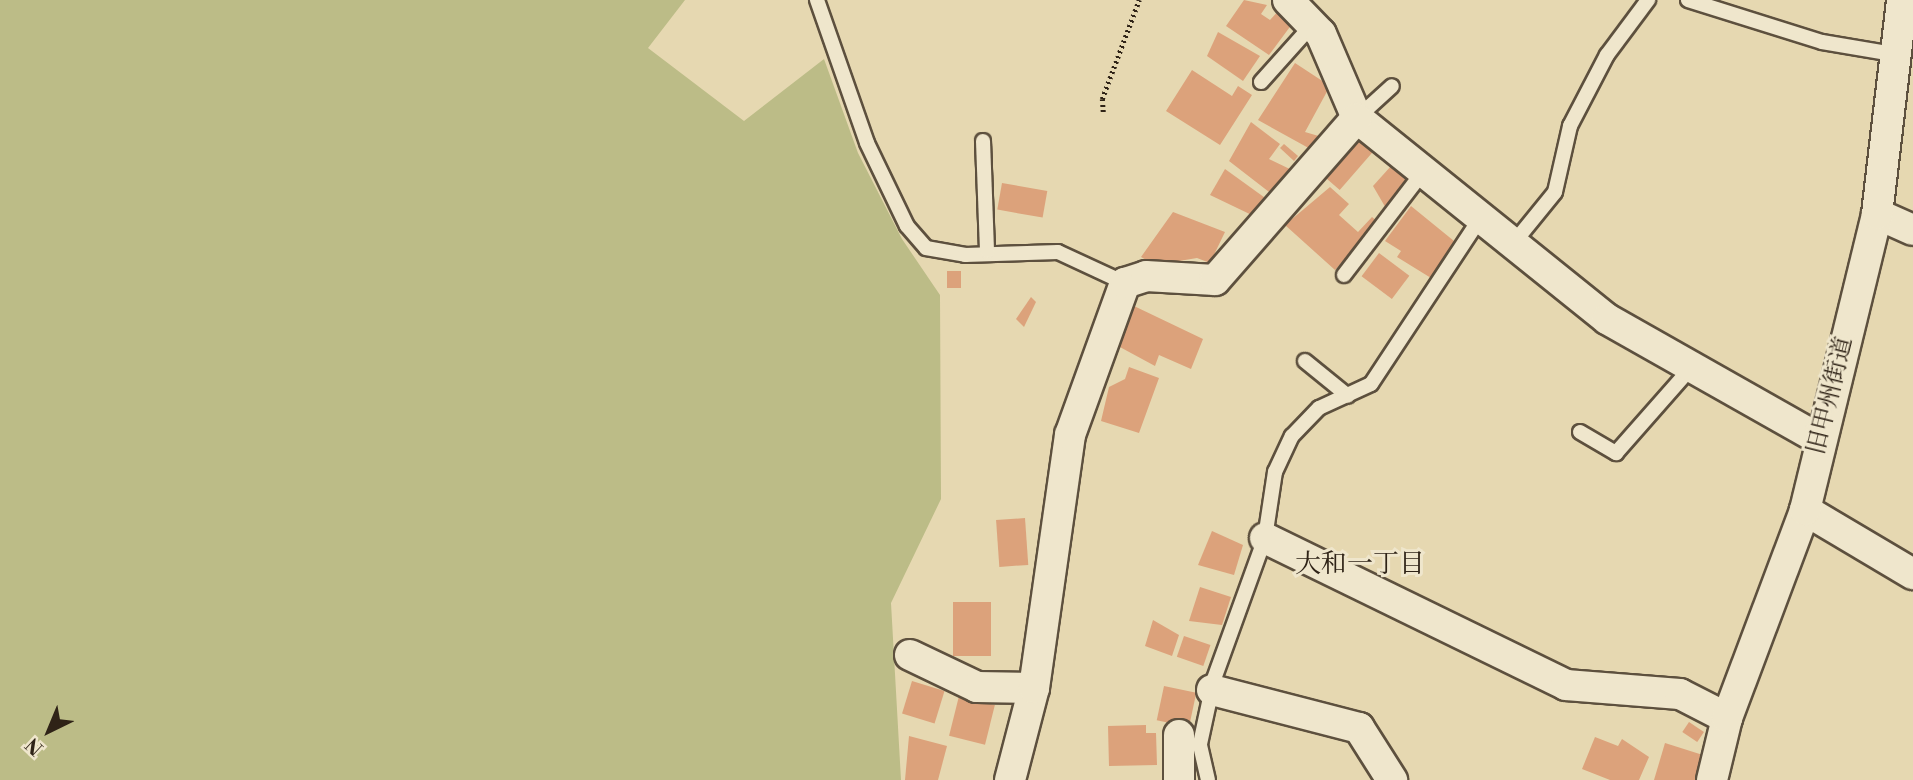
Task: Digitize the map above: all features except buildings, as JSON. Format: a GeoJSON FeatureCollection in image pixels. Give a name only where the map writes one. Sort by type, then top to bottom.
{"type":"FeatureCollection","features":[{"type":"Feature","properties":{"kind":"street"},"geometry":{"type":"LineString","coordinates":[[1288,0],[1314,23],[1357,118],[1511,245],[1607,319],[1690,369],[1819,439]]}},
{"type":"Feature","properties":{"kind":"street","name":"旧甲州街道"},"geometry":{"type":"LineString","coordinates":[[1712,780],[1727,718],[1805,510],[1819,439],[1877,214],[1900,55],[1902,0]]}},
{"type":"Feature","properties":{"kind":"street"},"geometry":{"type":"LineString","coordinates":[[1010,780],[1034,688],[1070,435],[1125,283],[1146,276],[1215,280],[1258,238],[1357,118]]}},
{"type":"Feature","properties":{"kind":"street"},"geometry":{"type":"LineString","coordinates":[[1877,214],[1913,230]]}},
{"type":"Feature","properties":{"kind":"street"},"geometry":{"type":"LineString","coordinates":[[1805,510],[1913,575]]}},
{"type":"Feature","properties":{"kind":"street"},"geometry":{"type":"LineString","coordinates":[[1265,538],[1518,666],[1566,685],[1680,694],[1727,718]]}},
{"type":"Feature","properties":{"kind":"street"},"geometry":{"type":"LineString","coordinates":[[910,655],[977,687],[1034,688]]}},
{"type":"Feature","properties":{"kind":"street"},"geometry":{"type":"LineString","coordinates":[[1212,690],[1359,728],[1392,780]]}},
{"type":"Feature","properties":{"kind":"street"},"geometry":{"type":"LineString","coordinates":[[1179,735],[1179,780]]}},
{"type":"Feature","properties":{"kind":"lane"},"geometry":{"type":"LineString","coordinates":[[817,0],[867,143],[907,226],[926,248],[1058,252],[1125,283]]}},
{"type":"Feature","properties":{"kind":"lane"},"geometry":{"type":"LineString","coordinates":[[1511,245],[1555,192],[1570,126],[1607,55],[1648,0]]}},
{"type":"Feature","properties":{"kind":"lane"},"geometry":{"type":"LineString","coordinates":[[1688,0],[1822,42],[1900,55]]}},
{"type":"Feature","properties":{"kind":"lane"},"geometry":{"type":"LineString","coordinates":[[1261,82],[1314,23]]}},
{"type":"Feature","properties":{"kind":"lane"},"geometry":{"type":"LineString","coordinates":[[1357,118],[1392,86]]}},
{"type":"Feature","properties":{"kind":"lane"},"geometry":{"type":"LineString","coordinates":[[983,141],[987,251]]}},
{"type":"Feature","properties":{"kind":"lane"},"geometry":{"type":"LineString","coordinates":[[1345,275],[1423,172]]}},
{"type":"Feature","properties":{"kind":"lane"},"geometry":{"type":"LineString","coordinates":[[1208,780],[1200,744],[1212,690],[1265,538],[1275,472],[1292,436],[1319,408],[1371,384],[1480,219]]}},
{"type":"Feature","properties":{"kind":"lane"},"geometry":{"type":"LineString","coordinates":[[1305,362],[1348,396]]}},
{"type":"Feature","properties":{"kind":"lane"},"geometry":{"type":"LineString","coordinates":[[1580,432],[1616,453],[1690,369]]}},
{"type":"Feature","properties":{"kind":"path"},"geometry":{"type":"LineString","coordinates":[[1103,112],[1102,99],[1139,0]]}},
{"type":"Feature","properties":{"kind":"green space"},"geometry":{"type":"Polygon","coordinates":[[[0,0],[685,0],[648,48],[744,121],[824,59],[858,153],[902,239],[940,295],[941,499],[891,603],[901,780],[0,780],[0,0]]]}},
{"type":"Feature","properties":{"kind":"district","name":"大和一丁目"},"geometry":{"type":"Point","coordinates":[1360,565]}}]}
